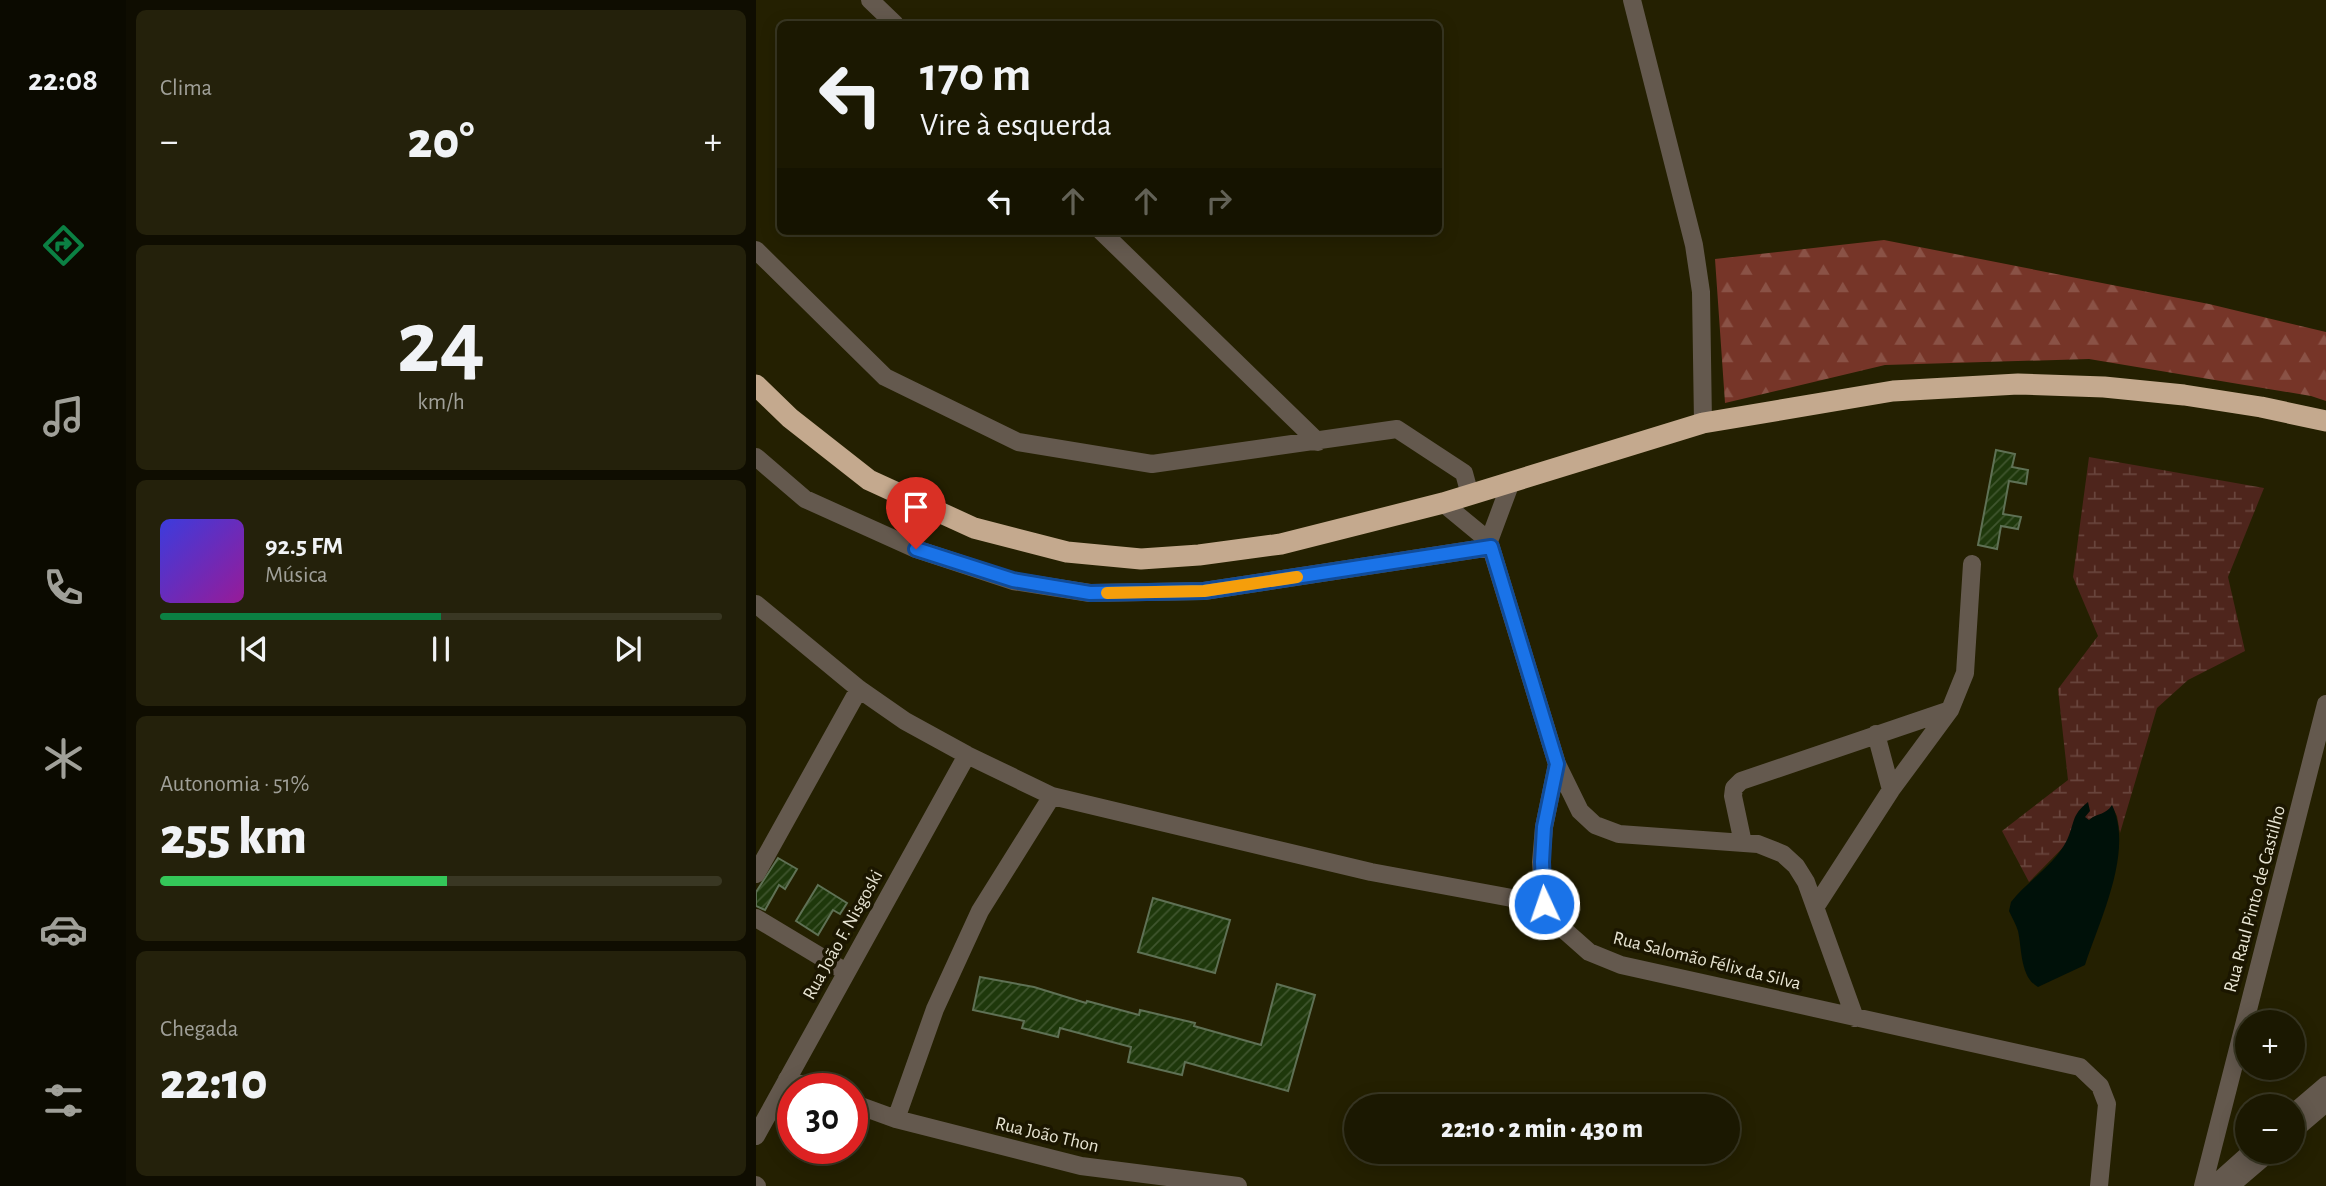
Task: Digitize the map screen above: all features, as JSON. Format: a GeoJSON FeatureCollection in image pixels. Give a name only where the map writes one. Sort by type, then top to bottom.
{"type":"FeatureCollection","features":[{"type":"Feature","properties":{"kind":"highway"},"geometry":{"type":"LineString","coordinates":[[756,385],[790,418],[869,480],[974,527],[1067,552],[1142,559],[1199,555],[1281,544],[1443,503],[1703,422],[1893,391],[2018,384],[2104,387],[2184,395],[2326,421]]}},
{"type":"Feature","properties":{"kind":"street"},"geometry":{"type":"LineString","coordinates":[[870,0],[892,21]]}},
{"type":"Feature","properties":{"kind":"street"},"geometry":{"type":"LineString","coordinates":[[1632,0],[1693,245],[1701,292],[1703,422]]}},
{"type":"Feature","properties":{"kind":"street"},"geometry":{"type":"LineString","coordinates":[[1105,235],[1318,442]]}},
{"type":"Feature","properties":{"kind":"street"},"geometry":{"type":"LineString","coordinates":[[756,250],[885,376],[1018,442],[1152,464],[1397,429],[1464,473],[1470,495]]}},
{"type":"Feature","properties":{"kind":"street"},"geometry":{"type":"LineString","coordinates":[[756,457],[805,499],[916,549],[1013,580],[1090,593],[1204,591],[1490,544]]}},
{"type":"Feature","properties":{"kind":"street"},"geometry":{"type":"LineString","coordinates":[[1490,544],[1511,482]]}},
{"type":"Feature","properties":{"kind":"street"},"geometry":{"type":"LineString","coordinates":[[1443,503],[1490,544],[1557,764],[1580,811],[1595,825],[1619,834],[1758,844],[1783,854],[1796,866],[1806,882],[1855,1018]]}},
{"type":"Feature","properties":{"kind":"street"},"geometry":{"type":"LineString","coordinates":[[1816,906],[1891,790],[1950,710],[1965,673],[1972,565]]}},
{"type":"Feature","properties":{"kind":"street"},"geometry":{"type":"LineString","coordinates":[[756,604],[859,689],[905,721],[967,755],[1052,796],[1371,872],[1544,904],[1544,827],[1557,764]]}},
{"type":"Feature","properties":{"kind":"street"},"geometry":{"type":"LineString","coordinates":[[756,874],[859,689]]}},
{"type":"Feature","properties":{"kind":"street","name":"Rua Raul Pinto de Castilho"},"geometry":{"type":"LineString","coordinates":[[2203,1186],[2319,765],[2326,704]]}},
{"type":"Feature","properties":{"kind":"street"},"geometry":{"type":"LineString","coordinates":[[1743,843],[1733,796],[1734,788],[1741,782],[1950,710]]}},
{"type":"Feature","properties":{"kind":"street"},"geometry":{"type":"LineString","coordinates":[[1876,734],[1891,790]]}},
{"type":"Feature","properties":{"kind":"street","name":"Rua João F. Nisgoski"},"geometry":{"type":"LineString","coordinates":[[790,1073],[967,755]]}},
{"type":"Feature","properties":{"kind":"street"},"geometry":{"type":"LineString","coordinates":[[896,1119],[935,1009],[980,911],[1052,796]]}},
{"type":"Feature","properties":{"kind":"street","name":"Rua Salomão Félix da Silva"},"geometry":{"type":"LineString","coordinates":[[1544,904],[1554,921],[1589,952],[1621,965],[2080,1068],[2100,1086],[2107,1104],[2099,1186]]}},
{"type":"Feature","properties":{"kind":"street"},"geometry":{"type":"LineString","coordinates":[[756,918],[846,972]]}},
{"type":"Feature","properties":{"kind":"street"},"geometry":{"type":"LineString","coordinates":[[2305,1103],[2326,1085]]}},
{"type":"Feature","properties":{"kind":"street","name":"Rua João F. Nisgoski"},"geometry":{"type":"LineString","coordinates":[[756,1136],[777,1097]]}},
{"type":"Feature","properties":{"kind":"street"},"geometry":{"type":"LineString","coordinates":[[2305,1121],[2326,1103]]}},
{"type":"Feature","properties":{"kind":"street","name":"Rua João Thon"},"geometry":{"type":"LineString","coordinates":[[868,1109],[896,1119],[1081,1166],[1238,1186]]}},
{"type":"Feature","properties":{"kind":"street"},"geometry":{"type":"LineString","coordinates":[[2213,1186],[2238,1164]]}},
{"type":"Feature","properties":{"kind":"street"},"geometry":{"type":"LineString","coordinates":[[2230,1186],[2256,1164]]}},
{"type":"Feature","properties":{"kind":"green space"},"geometry":{"type":"Polygon","coordinates":[[[1884,240],[2209,304],[2326,332],[2326,401],[2311,396],[2089,359],[1885,365],[1725,403],[1715,259],[1884,240]]]}},
{"type":"Feature","properties":{"kind":"green space"},"geometry":{"type":"Polygon","coordinates":[[[2089,457],[2264,488],[2228,577],[2245,651],[2188,680],[2157,708],[2120,833],[2112,806],[2107,813],[2093,817],[2029,882],[2002,831],[2068,780],[2058,689],[2098,636],[2073,577],[2089,457]]]}},
{"type":"Feature","properties":{"kind":"shaded area"},"geometry":{"type":"Polygon","coordinates":[[[2088,802],[2090,811],[2085,817],[2089,820],[2107,811],[2112,805],[2118,823],[2117,864],[2112,885],[2085,965],[2038,987],[2025,970],[2018,931],[2009,911],[2011,902],[2056,857],[2067,840],[2076,815],[2088,802]]]}},
{"type":"Feature","properties":{"kind":"building"},"geometry":{"type":"Polygon","coordinates":[[[1996,450],[2015,454],[2012,467],[2028,470],[2026,484],[2009,481],[2003,514],[2021,517],[2018,529],[2001,526],[1997,549],[1978,545],[1996,450]]]}},
{"type":"Feature","properties":{"kind":"building"},"geometry":{"type":"Polygon","coordinates":[[[778,858],[797,869],[785,889],[779,885],[765,910],[756,906],[756,892],[778,858]]]}},
{"type":"Feature","properties":{"kind":"building"},"geometry":{"type":"Polygon","coordinates":[[[818,885],[847,903],[840,914],[833,910],[818,935],[796,921],[818,885]]]}},
{"type":"Feature","properties":{"kind":"building"},"geometry":{"type":"Polygon","coordinates":[[[1153,898],[1230,920],[1215,973],[1138,952],[1153,898]]]}},
{"type":"Feature","properties":{"kind":"building"},"geometry":{"type":"Polygon","coordinates":[[[980,977],[1034,987],[1139,1015],[1140,1010],[1195,1023],[1194,1026],[1261,1045],[1277,984],[1315,995],[1288,1091],[1185,1062],[1182,1075],[1128,1062],[1131,1047],[1060,1028],[1058,1037],[1022,1028],[1024,1021],[973,1010],[980,977]]]}},
{"type":"Feature","properties":{"kind":"slow traffic"},"geometry":{"type":"LineString","coordinates":[[1107,593],[1204,591],[1297,577]]}},
{"type":"Feature","properties":{"kind":"route"},"geometry":{"type":"LineString","coordinates":[[916,549],[1013,580],[1090,593],[1204,591],[1491,547],[1557,764],[1544,827],[1544,904]]}}]}
